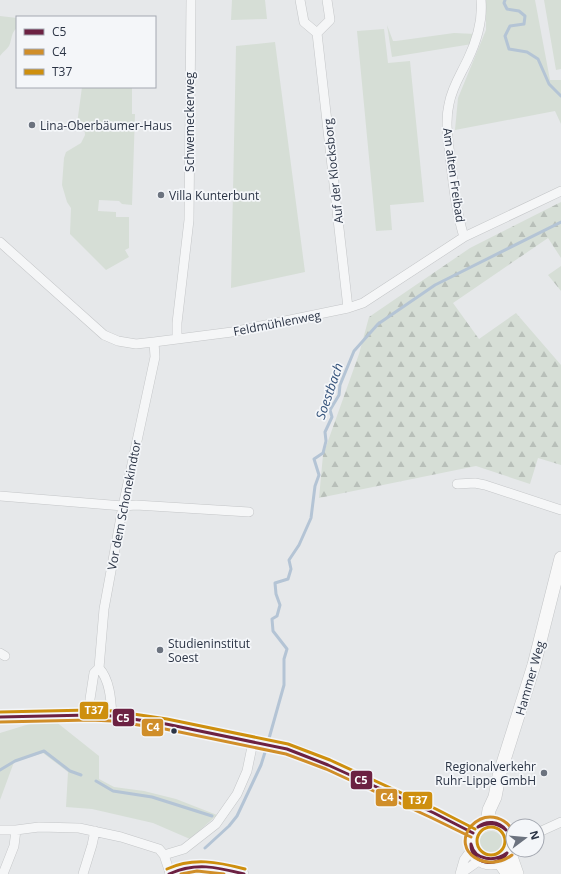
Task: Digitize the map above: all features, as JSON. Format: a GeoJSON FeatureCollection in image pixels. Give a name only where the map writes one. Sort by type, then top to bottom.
{"type":"FeatureCollection","features":[{"type":"Feature","properties":{"kind":"street","name":"Schwemeckerweg"},"geometry":{"type":"LineString","coordinates":[[177,339],[177,323],[189,220],[191,0]]}},
{"type":"Feature","properties":{"kind":"street"},"geometry":{"type":"LineString","coordinates":[[300,0],[304,22],[318,33],[330,20],[327,0]]}},
{"type":"Feature","properties":{"kind":"street","name":"Am alten Freibad"},"geometry":{"type":"LineString","coordinates":[[464,237],[460,225],[452,181],[447,127],[449,104],[456,82],[479,32],[482,16],[481,0]]}},
{"type":"Feature","properties":{"kind":"street","name":"Auf der Klocksborg"},"geometry":{"type":"LineString","coordinates":[[318,33],[348,308]]}},
{"type":"Feature","properties":{"kind":"street","name":"Feldmühlenweg"},"geometry":{"type":"LineString","coordinates":[[0,242],[104,335],[118,341],[136,344],[232,332],[348,308],[363,303],[464,237],[561,191]]}},
{"type":"Feature","properties":{"kind":"street","name":"Vor dem Schonekindtor"},"geometry":{"type":"LineString","coordinates":[[90,715],[90,699],[94,673],[99,668],[104,609],[123,506],[156,357],[154,342]]}},
{"type":"Feature","properties":{"kind":"street"},"geometry":{"type":"LineString","coordinates":[[457,484],[475,483],[485,485],[561,510]]}},
{"type":"Feature","properties":{"kind":"street"},"geometry":{"type":"LineString","coordinates":[[0,496],[123,506],[136,505],[250,512]]}},
{"type":"Feature","properties":{"kind":"street","name":"Hammer Weg"},"geometry":{"type":"LineString","coordinates":[[494,824],[499,811],[495,797],[499,776],[534,666],[561,558]]}},
{"type":"Feature","properties":{"kind":"street","name":"Vor dem Schonekindtor"},"geometry":{"type":"LineString","coordinates":[[99,668],[104,674],[111,701],[112,716]]}},
{"type":"Feature","properties":{"kind":"street"},"geometry":{"type":"LineString","coordinates":[[0,717],[112,716],[166,724],[274,746],[300,753],[429,811],[473,833]]}},
{"type":"Feature","properties":{"kind":"street"},"geometry":{"type":"LineString","coordinates":[[164,856],[184,849],[216,824],[237,794],[247,771],[256,743]]}},
{"type":"Feature","properties":{"kind":"street"},"geometry":{"type":"LineString","coordinates":[[545,829],[561,822]]}},
{"type":"Feature","properties":{"kind":"street"},"geometry":{"type":"LineString","coordinates":[[505,830],[504,828],[494,824],[476,828],[471,838],[472,850],[480,860],[488,863],[499,861],[505,857]]}},
{"type":"Feature","properties":{"kind":"street"},"geometry":{"type":"LineString","coordinates":[[0,830],[16,830],[39,827],[79,828],[145,844],[159,849],[164,856],[170,873],[185,867],[204,865],[239,873]]}},
{"type":"Feature","properties":{"kind":"street"},"geometry":{"type":"LineString","coordinates":[[3,874],[14,846],[16,830]]}},
{"type":"Feature","properties":{"kind":"street"},"geometry":{"type":"LineString","coordinates":[[83,874],[92,845],[94,831]]}},
{"type":"Feature","properties":{"kind":"street"},"geometry":{"type":"LineString","coordinates":[[460,874],[464,860],[472,850]]}},
{"type":"Feature","properties":{"kind":"street"},"geometry":{"type":"LineString","coordinates":[[514,858],[518,874]]}},
{"type":"Feature","properties":{"kind":"street"},"geometry":{"type":"LineString","coordinates":[[460,874],[480,860]]}},
{"type":"Feature","properties":{"kind":"street"},"geometry":{"type":"LineString","coordinates":[[499,861],[508,874]]}},
{"type":"Feature","properties":{"kind":"green space"},"geometry":{"type":"Polygon","coordinates":[[[232,0],[265,0],[267,19],[231,20],[232,0]]]}},
{"type":"Feature","properties":{"kind":"green space"},"geometry":{"type":"Polygon","coordinates":[[[486,0],[535,0],[550,80],[561,80],[561,124],[555,111],[455,130],[458,98],[486,30],[486,0]]]}},
{"type":"Feature","properties":{"kind":"green space"},"geometry":{"type":"Polygon","coordinates":[[[544,0],[561,0],[561,69],[556,70],[544,0]]]}},
{"type":"Feature","properties":{"kind":"green space"},"geometry":{"type":"Polygon","coordinates":[[[0,16],[16,18],[16,29],[9,46],[0,56],[0,16]]]}},
{"type":"Feature","properties":{"kind":"green space"},"geometry":{"type":"Polygon","coordinates":[[[387,25],[393,41],[454,33],[475,34],[472,44],[392,57],[387,25]]]}},
{"type":"Feature","properties":{"kind":"green space"},"geometry":{"type":"Polygon","coordinates":[[[384,29],[388,63],[410,61],[424,202],[390,205],[392,230],[376,231],[357,31],[384,29]]]}},
{"type":"Feature","properties":{"kind":"green space"},"geometry":{"type":"Polygon","coordinates":[[[275,42],[305,272],[231,288],[236,46],[275,42]]]}},
{"type":"Feature","properties":{"kind":"green space"},"geometry":{"type":"Polygon","coordinates":[[[82,88],[132,88],[132,114],[135,114],[132,205],[122,204],[119,201],[99,200],[98,211],[116,212],[116,217],[129,217],[129,248],[125,250],[129,257],[106,270],[70,234],[71,208],[67,202],[62,185],[64,158],[66,152],[81,143],[85,135],[83,128],[77,124],[82,88]]]}},
{"type":"Feature","properties":{"kind":"green space"},"geometry":{"type":"Polygon","coordinates":[[[561,202],[561,258],[548,238],[453,303],[479,339],[516,313],[561,365],[561,465],[538,458],[530,484],[476,466],[319,498],[323,455],[359,354],[369,317],[470,248],[561,202]]]}},
{"type":"Feature","properties":{"kind":"green space"},"geometry":{"type":"Polygon","coordinates":[[[561,266],[561,291],[548,275],[561,266]]]}},
{"type":"Feature","properties":{"kind":"green space"},"geometry":{"type":"Polygon","coordinates":[[[55,721],[99,756],[99,779],[114,787],[144,791],[176,799],[217,815],[190,839],[153,823],[92,809],[66,807],[68,772],[43,753],[14,762],[0,800],[0,733],[36,722],[55,721]]]}},
{"type":"Feature","properties":{"kind":"green space"},"geometry":{"type":"Polygon","coordinates":[[[491,831],[500,834],[503,843],[500,852],[491,855],[482,852],[479,843],[482,834],[491,831]]]}},
{"type":"Feature","properties":{"kind":"waterway","name":"Soestbach"},"geometry":{"type":"LineString","coordinates":[[505,0],[504,3],[507,9],[519,11],[525,16],[524,24],[510,26],[505,36],[509,49],[527,52],[538,59],[549,84],[561,96]]}},
{"type":"Feature","properties":{"kind":"waterway","name":"Soestbach"},"geometry":{"type":"LineString","coordinates":[[268,742],[284,685],[284,659],[287,649],[273,631],[272,619],[277,616],[280,605],[276,594],[275,583],[288,579],[291,569],[289,560],[299,545],[311,518],[315,486],[319,475],[314,459],[323,453],[326,441],[325,432],[332,417],[330,410],[339,395],[340,385],[354,351],[378,324],[435,285],[561,222]]}},
{"type":"Feature","properties":{"kind":"waterway","name":"Soestbach"},"geometry":{"type":"LineString","coordinates":[[205,848],[229,826],[237,816],[261,765],[266,749]]}},
{"type":"Feature","properties":{"kind":"waterway"},"geometry":{"type":"LineString","coordinates":[[0,770],[15,761],[44,751],[70,771],[81,775]]}},
{"type":"Feature","properties":{"kind":"waterway"},"geometry":{"type":"LineString","coordinates":[[96,781],[113,791],[152,797],[212,816]]}},
{"type":"Feature","properties":{"kind":"transit line","name":"T37"},"geometry":{"type":"LineString","coordinates":[[0,712],[90,710],[113,711],[167,719],[288,744],[330,760],[436,809],[475,829]]}},
{"type":"Feature","properties":{"kind":"transit line","name":"C5"},"geometry":{"type":"LineString","coordinates":[[0,717],[112,716],[166,724],[287,749],[328,765],[434,813],[473,833]]}},
{"type":"Feature","properties":{"kind":"transit line","name":"C4"},"geometry":{"type":"LineString","coordinates":[[0,722],[112,721],[165,729],[286,754],[326,769],[471,837]]}},
{"type":"Feature","properties":{"kind":"transit line","name":"C4"},"geometry":{"type":"LineString","coordinates":[[505,822],[494,817],[477,821],[471,826],[466,835],[465,844],[469,852],[483,861],[492,862],[506,858]]}},
{"type":"Feature","properties":{"kind":"transit line","name":"C5"},"geometry":{"type":"LineString","coordinates":[[478,827],[485,823],[492,822],[505,829]]}},
{"type":"Feature","properties":{"kind":"transit line","name":"C5"},"geometry":{"type":"LineString","coordinates":[[478,827],[485,824],[496,824],[505,829]]}},
{"type":"Feature","properties":{"kind":"transit line","name":"T37"},"geometry":{"type":"LineString","coordinates":[[491,827],[501,831],[505,841],[501,851],[491,855],[481,851],[477,841],[481,831],[491,827]]}},
{"type":"Feature","properties":{"kind":"transit line","name":"C5"},"geometry":{"type":"LineString","coordinates":[[471,844],[473,850],[481,857],[491,859],[505,854]]}},
{"type":"Feature","properties":{"kind":"transit line","name":"C5"},"geometry":{"type":"LineString","coordinates":[[471,844],[472,851],[475,856],[485,862],[497,861],[505,856]]}},
{"type":"Feature","properties":{"kind":"transit line","name":"T37"},"geometry":{"type":"LineString","coordinates":[[167,869],[177,865],[196,862],[225,864],[245,869]]}},
{"type":"Feature","properties":{"kind":"transit line","name":"C5"},"geometry":{"type":"LineString","coordinates":[[169,874],[179,870],[197,867],[225,869],[244,874]]}},
{"type":"Feature","properties":{"kind":"transit line","name":"C4"},"geometry":{"type":"LineString","coordinates":[[181,874],[197,871],[224,874]]}},
{"type":"Feature","properties":{"kind":"place","name":"Lina-Oberbäumer-Haus"},"geometry":{"type":"Point","coordinates":[32,125]}},
{"type":"Feature","properties":{"kind":"place","name":"Villa Kunterbunt"},"geometry":{"type":"Point","coordinates":[161,195]}},
{"type":"Feature","properties":{"kind":"place","name":"Studieninstitut Soest"},"geometry":{"type":"Point","coordinates":[160,650]}},
{"type":"Feature","properties":{"kind":"place","name":"Regionalverkehr Ruhr-Lippe GmbH"},"geometry":{"type":"Point","coordinates":[544,773]}}]}
